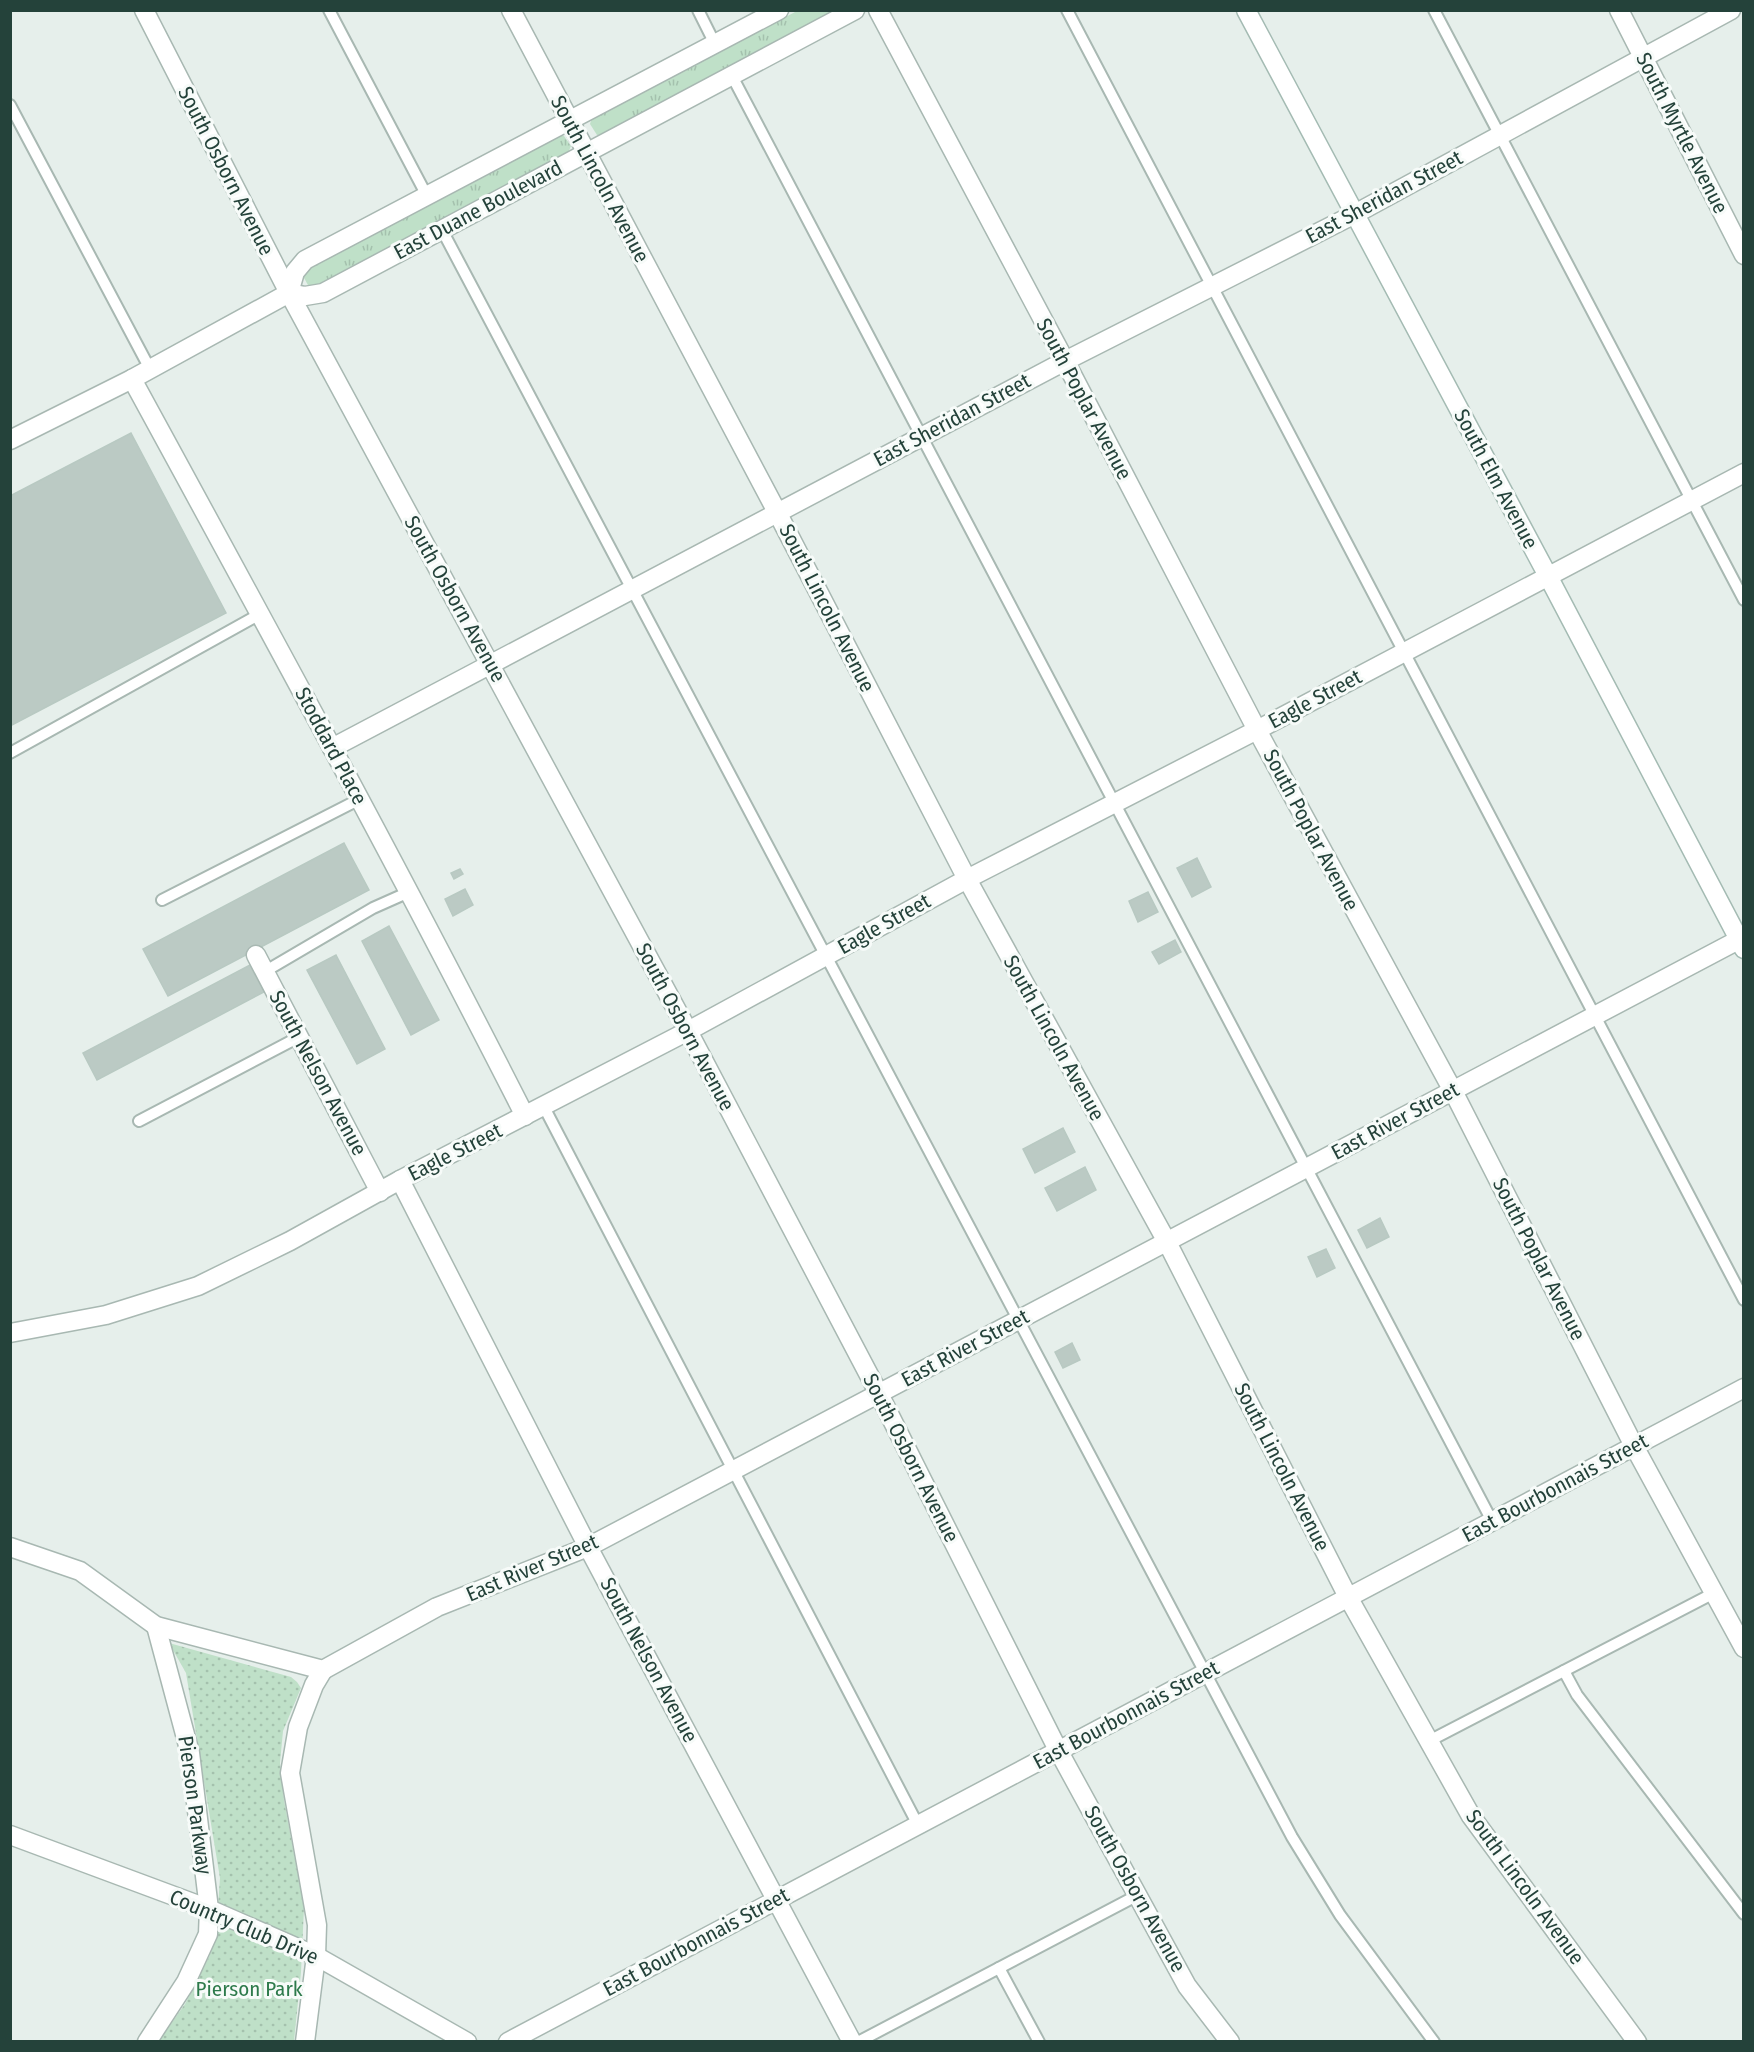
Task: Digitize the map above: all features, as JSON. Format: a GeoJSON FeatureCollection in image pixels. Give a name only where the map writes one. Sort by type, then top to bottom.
{"type":"FeatureCollection","features":[{"type":"Feature","properties":{"kind":"street","name":"South Osborn Avenue"},"geometry":{"type":"LineString","coordinates":[[144,10],[289,293],[688,1031],[879,1394],[1058,1750],[1187,1986],[1230,2042]]}},
{"type":"Feature","properties":{"kind":"street","name":"South Lincoln Avenue"},"geometry":{"type":"LineString","coordinates":[[511,10],[777,512],[967,879],[1167,1242],[1348,1597],[1471,1816],[1637,2042]]}},
{"type":"Feature","properties":{"kind":"street","name":"East Duane Boulevard"},"geometry":{"type":"LineString","coordinates":[[289,293],[295,272],[305,260],[779,10]]}},
{"type":"Feature","properties":{"kind":"street","name":"East Duane Boulevard"},"geometry":{"type":"LineString","coordinates":[[10,440],[132,379],[289,293],[305,296],[323,292],[855,10]]}},
{"type":"Feature","properties":{"kind":"street","name":"South Poplar Avenue"},"geometry":{"type":"LineString","coordinates":[[878,10],[1065,361],[1257,730],[1453,1091],[1634,1446],[1743,1648]]}},
{"type":"Feature","properties":{"kind":"street","name":"South Elm Avenue"},"geometry":{"type":"LineString","coordinates":[[1246,10],[1353,215],[1742,942]]}},
{"type":"Feature","properties":{"kind":"street","name":"South Myrtle Avenue"},"geometry":{"type":"LineString","coordinates":[[1619,10],[1743,255]]}},
{"type":"Feature","properties":{"kind":"street","name":"East Sheridan Street"},"geometry":{"type":"LineString","coordinates":[[332,748],[921,436],[1353,215],[1731,10]]}},
{"type":"Feature","properties":{"kind":"street","name":"Stoddard Place"},"geometry":{"type":"LineString","coordinates":[[132,379],[360,799],[525,1116]]}},
{"type":"Feature","properties":{"kind":"street","name":"Eagle Street"},"geometry":{"type":"LineString","coordinates":[[10,1333],[106,1315],[198,1286],[290,1241],[400,1180],[688,1031],[967,879],[1257,730],[1743,473]]}},
{"type":"Feature","properties":{"kind":"street","name":"East River Street"},"geometry":{"type":"LineString","coordinates":[[323,1670],[437,1607],[588,1547],[1594,1016],[1742,942]]}},
{"type":"Feature","properties":{"kind":"street","name":"South Nelson Avenue"},"geometry":{"type":"LineString","coordinates":[[260,963],[380,1191]]}},
{"type":"Feature","properties":{"kind":"street","name":"South Nelson Avenue"},"geometry":{"type":"LineString","coordinates":[[400,1180],[588,1547],[852,2042]]}},
{"type":"Feature","properties":{"kind":"street","name":"East Bourbonnais Street"},"geometry":{"type":"LineString","coordinates":[[508,2042],[1743,1388]]}},
{"type":"Feature","properties":{"kind":"street"},"geometry":{"type":"LineString","coordinates":[[10,1547],[80,1571],[156,1626],[323,1670],[314,1685],[298,1727],[290,1773],[317,1925],[304,2042]]}},
{"type":"Feature","properties":{"kind":"street","name":"Pierson Parkway"},"geometry":{"type":"LineString","coordinates":[[147,2042],[186,1982],[208,1934],[209,1909],[190,1753],[156,1626]]}},
{"type":"Feature","properties":{"kind":"street","name":"Country Club Drive"},"geometry":{"type":"LineString","coordinates":[[10,1835],[209,1909],[315,1956],[467,2042]]}},
{"type":"Feature","properties":{"kind":"lane"},"geometry":{"type":"LineString","coordinates":[[329,10],[427,196]]}},
{"type":"Feature","properties":{"kind":"lane"},"geometry":{"type":"LineString","coordinates":[[698,10],[715,44]]}},
{"type":"Feature","properties":{"kind":"lane"},"geometry":{"type":"LineString","coordinates":[[1067,10],[1743,1300]]}},
{"type":"Feature","properties":{"kind":"lane"},"geometry":{"type":"LineString","coordinates":[[1434,10],[1743,600]]}},
{"type":"Feature","properties":{"kind":"lane"},"geometry":{"type":"LineString","coordinates":[[732,76],[1492,1521]]}},
{"type":"Feature","properties":{"kind":"lane"},"geometry":{"type":"LineString","coordinates":[[10,105],[150,369]]}},
{"type":"Feature","properties":{"kind":"lane"},"geometry":{"type":"LineString","coordinates":[[442,230],[1292,1837],[1340,1916],[1434,2042]]}},
{"type":"Feature","properties":{"kind":"lane"},"geometry":{"type":"LineString","coordinates":[[10,753],[260,614]]}},
{"type":"Feature","properties":{"kind":"lane"},"geometry":{"type":"LineString","coordinates":[[162,900],[360,799]]}},
{"type":"Feature","properties":{"kind":"lane"},"geometry":{"type":"LineString","coordinates":[[260,963],[409,891]]}},
{"type":"Feature","properties":{"kind":"lane"},"geometry":{"type":"LineString","coordinates":[[139,1121],[299,1037]]}},
{"type":"Feature","properties":{"kind":"lane"},"geometry":{"type":"LineString","coordinates":[[544,1107],[918,1825]]}},
{"type":"Feature","properties":{"kind":"lane"},"geometry":{"type":"LineString","coordinates":[[1429,1741],[1714,1593]]}},
{"type":"Feature","properties":{"kind":"lane"},"geometry":{"type":"LineString","coordinates":[[1564,1671],[1577,1695],[1743,1914]]}},
{"type":"Feature","properties":{"kind":"lane"},"geometry":{"type":"LineString","coordinates":[[858,2042],[1138,1895]]}},
{"type":"Feature","properties":{"kind":"lane"},"geometry":{"type":"LineString","coordinates":[[999,1968],[1039,2042]]}},
{"type":"Feature","properties":{"kind":"green space"},"geometry":{"type":"Polygon","coordinates":[[[797,11],[838,11],[600,135],[597,135],[590,124],[592,118],[797,11]]]}},
{"type":"Feature","properties":{"kind":"green space"},"geometry":{"type":"Polygon","coordinates":[[[560,136],[564,136],[571,146],[568,153],[313,287],[309,287],[303,276],[305,270],[560,136]]]}},
{"type":"Feature","properties":{"kind":"green space","name":"Pierson Park"},"geometry":{"type":"Polygon","coordinates":[[[169,1643],[291,1677],[301,1688],[283,1731],[280,1763],[284,1800],[304,1908],[301,1972],[294,2041],[158,2042],[185,2004],[209,1957],[216,1936],[220,1878],[186,1673],[169,1643]]]}},
{"type":"Feature","properties":{"kind":"building"},"geometry":{"type":"Polygon","coordinates":[[[131,433],[226,613],[10,726],[10,496],[131,433]]]}},
{"type":"Feature","properties":{"kind":"building"},"geometry":{"type":"Polygon","coordinates":[[[344,843],[369,890],[168,996],[143,949],[344,843]]]}},
{"type":"Feature","properties":{"kind":"building"},"geometry":{"type":"Polygon","coordinates":[[[1197,858],[1211,887],[1192,897],[1177,868],[1197,858]]]}},
{"type":"Feature","properties":{"kind":"building"},"geometry":{"type":"Polygon","coordinates":[[[460,869],[463,874],[454,879],[451,873],[460,869]]]}},
{"type":"Feature","properties":{"kind":"building"},"geometry":{"type":"Polygon","coordinates":[[[465,889],[473,905],[453,916],[445,899],[465,889]]]}},
{"type":"Feature","properties":{"kind":"building"},"geometry":{"type":"Polygon","coordinates":[[[1148,892],[1158,912],[1138,922],[1129,901],[1148,892]]]}},
{"type":"Feature","properties":{"kind":"building"},"geometry":{"type":"Polygon","coordinates":[[[389,926],[439,1020],[411,1035],[362,941],[389,926]]]}},
{"type":"Feature","properties":{"kind":"building"},"geometry":{"type":"Polygon","coordinates":[[[1175,940],[1181,952],[1159,964],[1152,952],[1175,940]]]}},
{"type":"Feature","properties":{"kind":"building"},"geometry":{"type":"Polygon","coordinates":[[[336,955],[385,1049],[357,1064],[307,970],[336,955]]]}},
{"type":"Feature","properties":{"kind":"building"},"geometry":{"type":"Polygon","coordinates":[[[250,965],[264,992],[97,1080],[83,1053],[250,965]]]}},
{"type":"Feature","properties":{"kind":"building"},"geometry":{"type":"Polygon","coordinates":[[[1063,1128],[1075,1152],[1035,1173],[1023,1149],[1063,1128]]]}},
{"type":"Feature","properties":{"kind":"building"},"geometry":{"type":"Polygon","coordinates":[[[1085,1167],[1096,1190],[1057,1211],[1045,1188],[1085,1167]]]}},
{"type":"Feature","properties":{"kind":"building"},"geometry":{"type":"Polygon","coordinates":[[[1380,1218],[1389,1237],[1367,1248],[1358,1230],[1380,1218]]]}},
{"type":"Feature","properties":{"kind":"building"},"geometry":{"type":"Polygon","coordinates":[[[1326,1249],[1335,1268],[1317,1277],[1308,1257],[1326,1249]]]}},
{"type":"Feature","properties":{"kind":"building"},"geometry":{"type":"Polygon","coordinates":[[[1072,1343],[1080,1360],[1063,1368],[1055,1352],[1072,1343]]]}}]}
